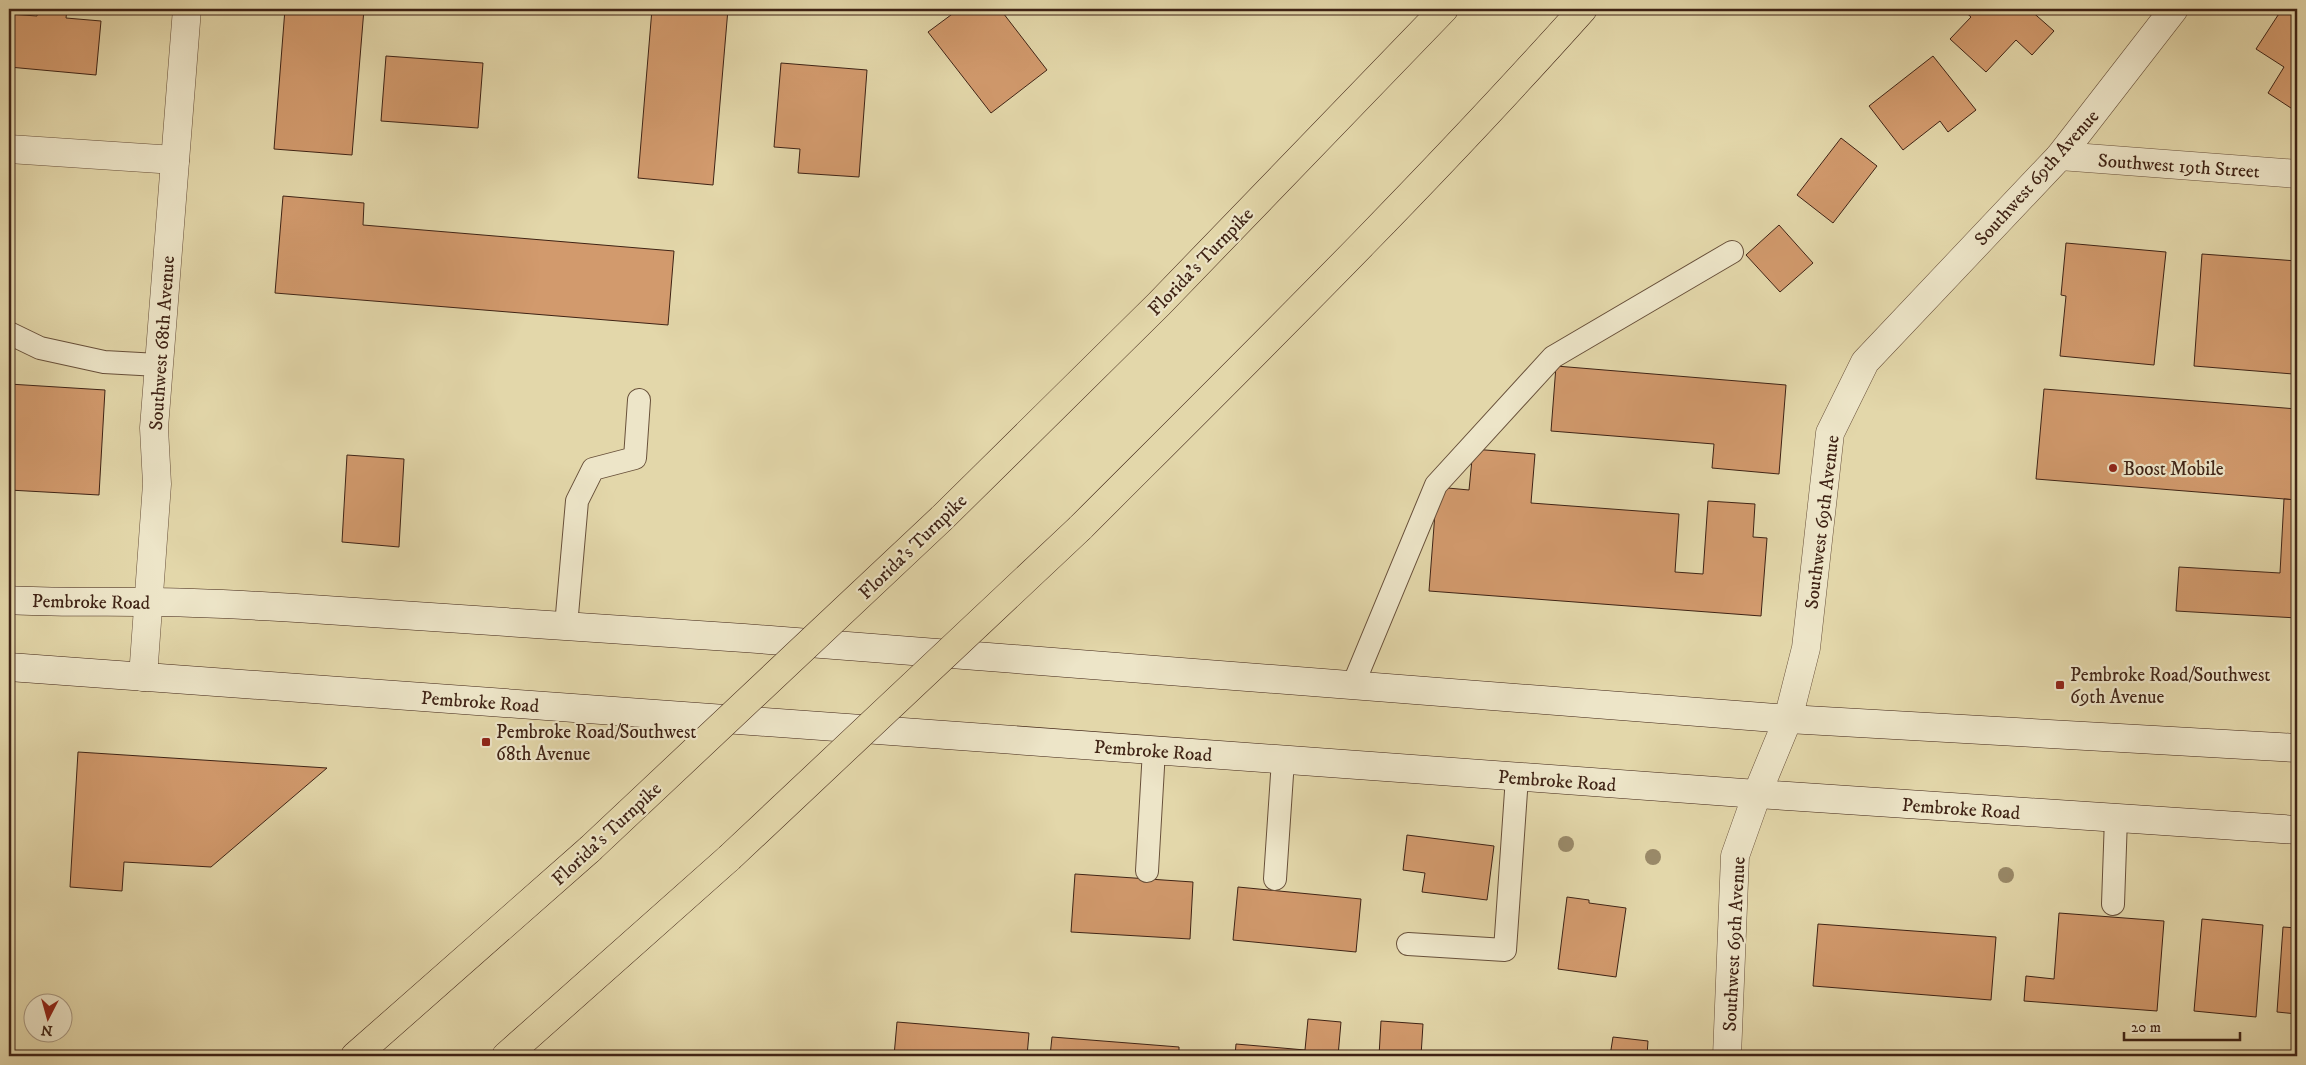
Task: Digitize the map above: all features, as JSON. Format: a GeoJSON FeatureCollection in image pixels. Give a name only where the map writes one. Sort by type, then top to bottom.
{"type":"FeatureCollection","features":[{"type":"Feature","properties":{"kind":"highway","name":"Florida's Turnpike"},"geometry":{"type":"LineString","coordinates":[[355,1056],[590,849],[942,518],[1159,304],[1444,9]]}},
{"type":"Feature","properties":{"kind":"highway"},"geometry":{"type":"LineString","coordinates":[[506,1056],[729,858],[1080,528],[1258,350],[1410,194],[1583,9]]}},
{"type":"Feature","properties":{"kind":"main road","name":"Southwest 68th Avenue"},"geometry":{"type":"LineString","coordinates":[[143,677],[157,484],[154,428],[158,365],[187,9]]}},
{"type":"Feature","properties":{"kind":"main road","name":"Southwest 69th Avenue"},"geometry":{"type":"LineString","coordinates":[[1726,1056],[1735,856],[1757,794],[1788,719],[1806,648],[1830,433],[1865,362],[2060,156],[2174,9]]}},
{"type":"Feature","properties":{"kind":"main road"},"geometry":{"type":"LineString","coordinates":[[9,149],[175,160]]}},
{"type":"Feature","properties":{"kind":"main road","name":"Southwest 19th Street"},"geometry":{"type":"LineString","coordinates":[[2060,156],[2297,174]]}},
{"type":"Feature","properties":{"kind":"main road","name":"Pembroke Road"},"geometry":{"type":"LineString","coordinates":[[9,600],[52,603],[147,602],[252,606],[566,626],[744,638],[1788,719],[2297,748]]}},
{"type":"Feature","properties":{"kind":"main road","name":"Pembroke Road"},"geometry":{"type":"LineString","coordinates":[[9,667],[1517,777],[2297,830]]}},
{"type":"Feature","properties":{"kind":"lane"},"geometry":{"type":"LineString","coordinates":[[1353,685],[1436,485],[1553,357],[1732,252]]}},
{"type":"Feature","properties":{"kind":"lane"},"geometry":{"type":"LineString","coordinates":[[9,333],[40,348],[95,360],[158,365]]}},
{"type":"Feature","properties":{"kind":"lane"},"geometry":{"type":"LineString","coordinates":[[566,626],[577,502],[593,469],[635,458],[639,400]]}},
{"type":"Feature","properties":{"kind":"lane"},"geometry":{"type":"LineString","coordinates":[[1147,871],[1154,750]]}},
{"type":"Feature","properties":{"kind":"lane"},"geometry":{"type":"LineString","coordinates":[[1275,879],[1283,760]]}},
{"type":"Feature","properties":{"kind":"lane"},"geometry":{"type":"LineString","coordinates":[[1408,944],[1505,950],[1517,777]]}},
{"type":"Feature","properties":{"kind":"lane"},"geometry":{"type":"LineString","coordinates":[[2113,904],[2116,818]]}},
{"type":"Feature","properties":{"kind":"building"},"geometry":{"type":"Polygon","coordinates":[[[38,9],[67,9],[66,18],[101,21],[96,75],[9,67],[9,14],[37,16],[38,9]]]}},
{"type":"Feature","properties":{"kind":"building"},"geometry":{"type":"Polygon","coordinates":[[[285,9],[364,9],[352,155],[274,149],[285,9]]]}},
{"type":"Feature","properties":{"kind":"building"},"geometry":{"type":"Polygon","coordinates":[[[652,9],[728,9],[713,185],[638,178],[652,9]]]}},
{"type":"Feature","properties":{"kind":"building"},"geometry":{"type":"Polygon","coordinates":[[[959,9],[1000,9],[1047,70],[991,113],[928,32],[959,9]]]}},
{"type":"Feature","properties":{"kind":"building"},"geometry":{"type":"Polygon","coordinates":[[[1962,9],[2029,9],[2054,31],[2032,55],[2016,40],[1986,72],[1950,39],[1971,17],[1962,9]]]}},
{"type":"Feature","properties":{"kind":"building"},"geometry":{"type":"Polygon","coordinates":[[[2282,9],[2297,9],[2297,112],[2268,93],[2284,67],[2256,49],[2282,9]]]}},
{"type":"Feature","properties":{"kind":"building"},"geometry":{"type":"Polygon","coordinates":[[[386,56],[483,63],[478,128],[381,121],[386,56]]]}},
{"type":"Feature","properties":{"kind":"building"},"geometry":{"type":"Polygon","coordinates":[[[1933,56],[1976,110],[1948,132],[1940,121],[1903,150],[1869,106],[1933,56]]]}},
{"type":"Feature","properties":{"kind":"building"},"geometry":{"type":"Polygon","coordinates":[[[781,63],[867,70],[859,177],[798,173],[800,149],[774,147],[781,63]]]}},
{"type":"Feature","properties":{"kind":"building"},"geometry":{"type":"Polygon","coordinates":[[[1841,138],[1877,166],[1833,223],[1797,195],[1841,138]]]}},
{"type":"Feature","properties":{"kind":"building"},"geometry":{"type":"Polygon","coordinates":[[[283,196],[364,203],[363,225],[674,251],[668,325],[275,293],[283,196]]]}},
{"type":"Feature","properties":{"kind":"building"},"geometry":{"type":"Polygon","coordinates":[[[1779,225],[1813,263],[1780,292],[1746,255],[1779,225]]]}},
{"type":"Feature","properties":{"kind":"building"},"geometry":{"type":"Polygon","coordinates":[[[2066,243],[2166,252],[2154,365],[2060,356],[2066,296],[2061,295],[2066,243]]]}},
{"type":"Feature","properties":{"kind":"building"},"geometry":{"type":"Polygon","coordinates":[[[2202,254],[2297,261],[2293,325],[2297,325],[2293,374],[2194,366],[2202,254]]]}},
{"type":"Feature","properties":{"kind":"building"},"geometry":{"type":"Polygon","coordinates":[[[1556,366],[1786,385],[1779,474],[1712,468],[1714,444],[1551,431],[1556,366]]]}},
{"type":"Feature","properties":{"kind":"building"},"geometry":{"type":"Polygon","coordinates":[[[9,384],[105,390],[99,495],[9,490],[9,384]]]}},
{"type":"Feature","properties":{"kind":"building"},"geometry":{"type":"Polygon","coordinates":[[[2044,389],[2297,409],[2297,500],[2036,479],[2044,389]]]}},
{"type":"Feature","properties":{"kind":"building"},"geometry":{"type":"Polygon","coordinates":[[[1473,449],[1535,454],[1531,503],[1679,514],[1675,572],[1703,574],[1708,501],[1755,504],[1753,537],[1767,538],[1761,616],[1429,591],[1437,487],[1469,490],[1473,449]]]}},
{"type":"Feature","properties":{"kind":"building"},"geometry":{"type":"Polygon","coordinates":[[[347,455],[404,459],[399,547],[342,542],[347,455]]]}},
{"type":"Feature","properties":{"kind":"building"},"geometry":{"type":"Polygon","coordinates":[[[2284,499],[2297,500],[2297,618],[2176,611],[2179,567],[2280,573],[2284,499]]]}},
{"type":"Feature","properties":{"kind":"building"},"geometry":{"type":"Polygon","coordinates":[[[78,752],[327,768],[211,867],[124,862],[122,891],[70,887],[78,752]]]}},
{"type":"Feature","properties":{"kind":"building"},"geometry":{"type":"Polygon","coordinates":[[[1407,835],[1494,846],[1487,900],[1422,892],[1425,873],[1403,870],[1407,835]]]}},
{"type":"Feature","properties":{"kind":"building"},"geometry":{"type":"Polygon","coordinates":[[[1075,874],[1193,882],[1190,939],[1071,932],[1075,874]]]}},
{"type":"Feature","properties":{"kind":"building"},"geometry":{"type":"Polygon","coordinates":[[[1238,887],[1361,899],[1356,952],[1233,940],[1238,887]]]}},
{"type":"Feature","properties":{"kind":"building"},"geometry":{"type":"Polygon","coordinates":[[[1567,897],[1589,900],[1589,903],[1626,908],[1616,977],[1558,969],[1567,897]]]}},
{"type":"Feature","properties":{"kind":"building"},"geometry":{"type":"Polygon","coordinates":[[[2059,913],[2164,921],[2157,1011],[2024,1001],[2026,976],[2054,979],[2059,913]]]}},
{"type":"Feature","properties":{"kind":"building"},"geometry":{"type":"Polygon","coordinates":[[[2202,919],[2263,925],[2256,1017],[2194,1011],[2202,919]]]}},
{"type":"Feature","properties":{"kind":"building"},"geometry":{"type":"Polygon","coordinates":[[[1818,924],[1996,937],[1991,1000],[1813,986],[1818,924]]]}},
{"type":"Feature","properties":{"kind":"building"},"geometry":{"type":"Polygon","coordinates":[[[2283,927],[2297,928],[2297,1014],[2277,1012],[2283,927]]]}},
{"type":"Feature","properties":{"kind":"building"},"geometry":{"type":"Polygon","coordinates":[[[1308,1019],[1341,1022],[1338,1056],[1235,1056],[1236,1044],[1305,1050],[1308,1019]]]}},
{"type":"Feature","properties":{"kind":"building"},"geometry":{"type":"Polygon","coordinates":[[[1381,1021],[1423,1024],[1421,1056],[1379,1056],[1381,1021]]]}},
{"type":"Feature","properties":{"kind":"building"},"geometry":{"type":"Polygon","coordinates":[[[897,1022],[1029,1033],[1027,1056],[894,1056],[897,1022]]]}},
{"type":"Feature","properties":{"kind":"building"},"geometry":{"type":"Polygon","coordinates":[[[1052,1037],[1179,1047],[1179,1056],[1050,1056],[1052,1037]]]}},
{"type":"Feature","properties":{"kind":"building"},"geometry":{"type":"Polygon","coordinates":[[[1613,1037],[1648,1041],[1647,1056],[1610,1056],[1613,1037]]]}},
{"type":"Feature","properties":{"kind":"building"},"geometry":{"type":"Polygon","coordinates":[[[1831,1052],[1862,1054],[1861,1056],[1831,1056],[1831,1052]]]}},
{"type":"Feature","properties":{"kind":"building"},"geometry":{"type":"Polygon","coordinates":[[[1541,1053],[1568,1056],[1541,1056],[1541,1053]]]}},
{"type":"Feature","properties":{"kind":"place","name":"Boost Mobile"},"geometry":{"type":"Point","coordinates":[2113,468]}},
{"type":"Feature","properties":{"kind":"place","name":"Pembroke Road/Southwest 69th Avenue"},"geometry":{"type":"Point","coordinates":[2060,685]}},
{"type":"Feature","properties":{"kind":"place","name":"Pembroke Road/Southwest 68th Avenue"},"geometry":{"type":"Point","coordinates":[486,742]}}]}
